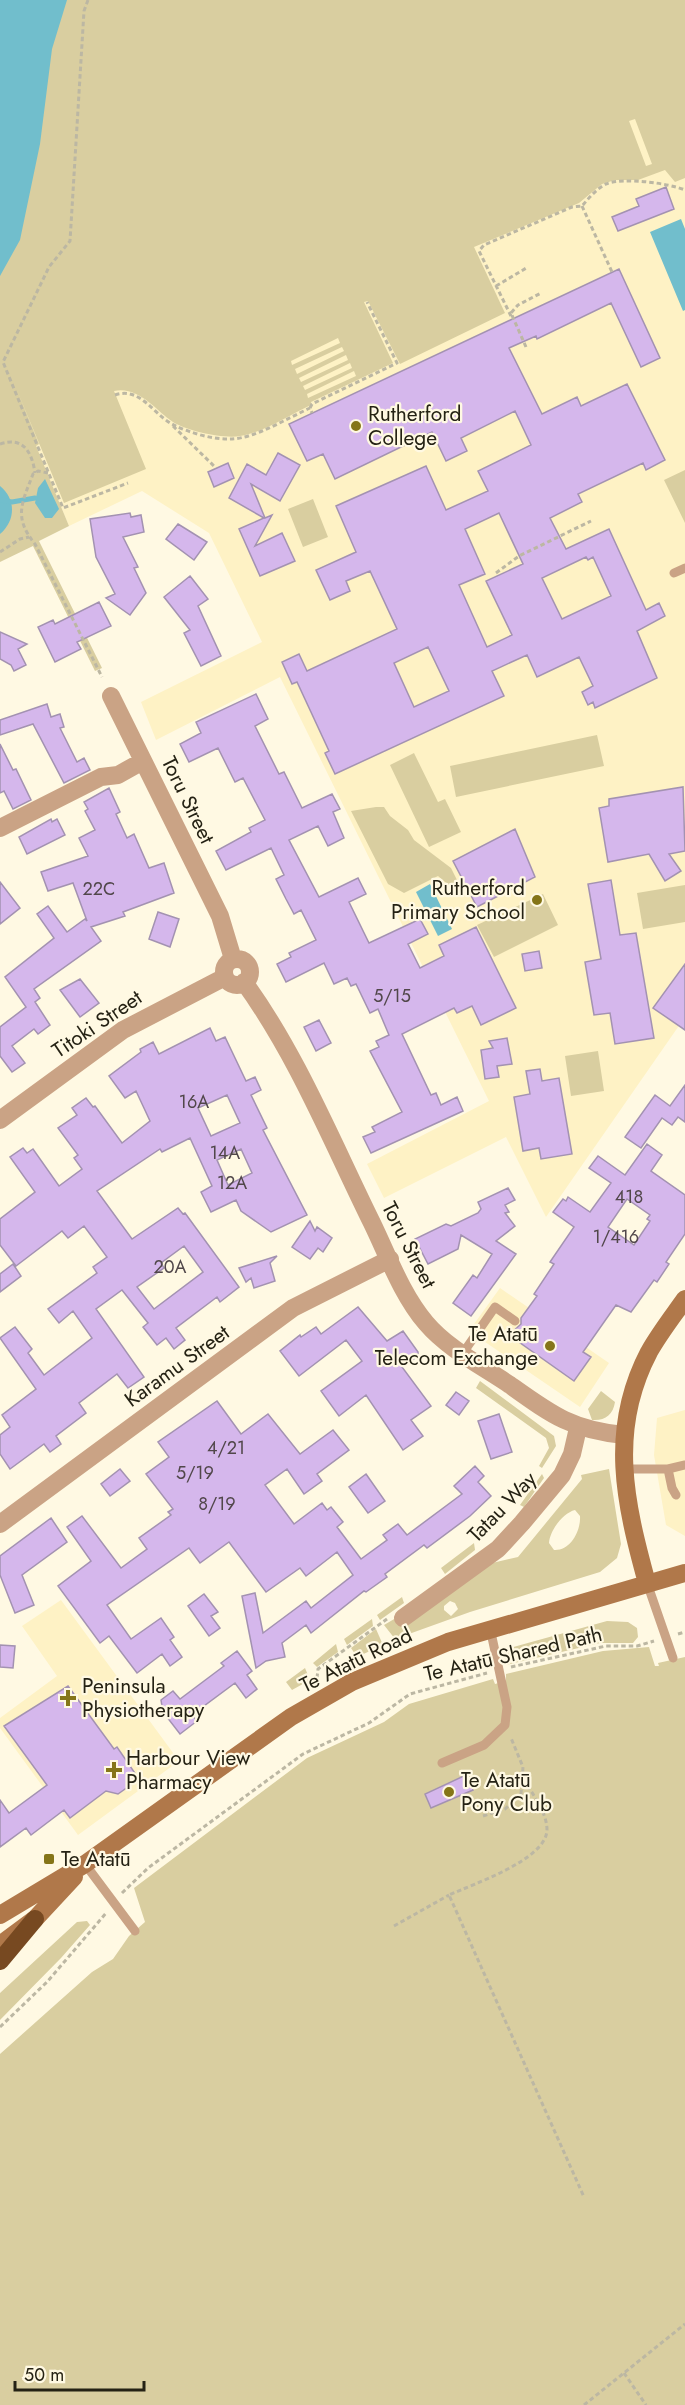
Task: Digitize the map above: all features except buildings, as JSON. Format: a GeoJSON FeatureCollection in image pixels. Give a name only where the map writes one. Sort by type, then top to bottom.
{"type":"FeatureCollection","features":[{"type":"Feature","properties":{"kind":"highway"},"geometry":{"type":"LineString","coordinates":[[0,1961],[35,1919]]}},
{"type":"Feature","properties":{"kind":"main road"},"geometry":{"type":"LineString","coordinates":[[647,1583],[623,1469],[624,1435],[632,1396],[641,1370],[650,1351],[685,1299]]}},
{"type":"Feature","properties":{"kind":"main road","name":"Te Atatū Road"},"geometry":{"type":"LineString","coordinates":[[0,1915],[85,1864],[291,1717],[352,1682],[448,1642],[490,1628],[685,1573]]}},
{"type":"Feature","properties":{"kind":"main road","name":"Te Atatū Road"},"geometry":{"type":"LineString","coordinates":[[0,1945],[35,1919],[85,1864]]}},
{"type":"Feature","properties":{"kind":"street","name":"Toru Street"},"geometry":{"type":"LineString","coordinates":[[111,696],[220,916],[233,959]]}},
{"type":"Feature","properties":{"kind":"street"},"geometry":{"type":"LineString","coordinates":[[0,828],[101,777],[118,775],[143,761]]}},
{"type":"Feature","properties":{"kind":"street"},"geometry":{"type":"LineString","coordinates":[[233,959],[243,961],[248,966],[249,973],[244,982],[233,984],[225,977],[225,967],[233,959]]}},
{"type":"Feature","properties":{"kind":"street","name":"Titoki Street"},"geometry":{"type":"LineString","coordinates":[[0,1120],[123,1030],[225,977]]}},
{"type":"Feature","properties":{"kind":"street","name":"Toru Street"},"geometry":{"type":"LineString","coordinates":[[244,982],[272,1020],[390,1259],[427,1324],[463,1353],[557,1418],[578,1428],[624,1435]]}},
{"type":"Feature","properties":{"kind":"street","name":"Karamu Street"},"geometry":{"type":"LineString","coordinates":[[0,1524],[293,1308],[390,1259]]}},
{"type":"Feature","properties":{"kind":"street","name":"Tatau Way"},"geometry":{"type":"LineString","coordinates":[[399,1615],[498,1549],[562,1475],[572,1454],[578,1428]]}},
{"type":"Feature","properties":{"kind":"lane"},"geometry":{"type":"LineString","coordinates":[[674,573],[685,568]]}},
{"type":"Feature","properties":{"kind":"lane"},"geometry":{"type":"LineString","coordinates":[[463,1353],[495,1307],[515,1321]]}},
{"type":"Feature","properties":{"kind":"lane"},"geometry":{"type":"LineString","coordinates":[[623,1469],[668,1469],[685,1466]]}},
{"type":"Feature","properties":{"kind":"lane"},"geometry":{"type":"LineString","coordinates":[[668,1469],[676,1495]]}},
{"type":"Feature","properties":{"kind":"lane"},"geometry":{"type":"LineString","coordinates":[[647,1583],[673,1658]]}},
{"type":"Feature","properties":{"kind":"lane"},"geometry":{"type":"LineString","coordinates":[[442,1763],[484,1745],[505,1725],[507,1707],[501,1669],[490,1628]]}},
{"type":"Feature","properties":{"kind":"lane"},"geometry":{"type":"LineString","coordinates":[[85,1864],[135,1931]]}},
{"type":"Feature","properties":{"kind":"path"},"geometry":{"type":"LineString","coordinates":[[88,0],[84,11],[70,241],[49,267],[3,362],[63,508],[128,483]]}},
{"type":"Feature","properties":{"kind":"path"},"geometry":{"type":"LineString","coordinates":[[679,180],[679,187]]}},
{"type":"Feature","properties":{"kind":"path"},"geometry":{"type":"LineString","coordinates":[[526,347],[479,251],[484,245],[572,207],[582,206],[594,193],[614,182],[627,181],[679,187],[685,190]]}},
{"type":"Feature","properties":{"kind":"path"},"geometry":{"type":"LineString","coordinates":[[582,206],[612,272]]}},
{"type":"Feature","properties":{"kind":"path"},"geometry":{"type":"LineString","coordinates":[[496,286],[528,267]]}},
{"type":"Feature","properties":{"kind":"path"},"geometry":{"type":"LineString","coordinates":[[510,316],[518,305],[541,293]]}},
{"type":"Feature","properties":{"kind":"path"},"geometry":{"type":"LineString","coordinates":[[172,425],[216,437],[236,439],[311,410],[312,404],[397,363],[367,302]]}},
{"type":"Feature","properties":{"kind":"path"},"geometry":{"type":"LineString","coordinates":[[115,396],[122,393],[143,400],[216,468]]}},
{"type":"Feature","properties":{"kind":"path"},"geometry":{"type":"LineString","coordinates":[[0,444],[13,441],[24,445],[32,458],[35,473],[22,507],[22,525],[102,677]]}},
{"type":"Feature","properties":{"kind":"path"},"geometry":{"type":"LineString","coordinates":[[35,473],[48,474]]}},
{"type":"Feature","properties":{"kind":"path"},"geometry":{"type":"LineString","coordinates":[[496,573],[519,556],[591,521]]}},
{"type":"Feature","properties":{"kind":"path"},"geometry":{"type":"LineString","coordinates":[[0,552],[20,539],[29,537]]}},
{"type":"Feature","properties":{"kind":"path"},"geometry":{"type":"LineString","coordinates":[[316,1678],[318,1669],[399,1615]]}},
{"type":"Feature","properties":{"kind":"path","name":"Te Atatū Shared Path"},"geometry":{"type":"LineString","coordinates":[[0,2027],[78,1948],[126,1888],[148,1868],[303,1754],[369,1723],[410,1694],[501,1669],[606,1646],[637,1646],[652,1641]]}},
{"type":"Feature","properties":{"kind":"path"},"geometry":{"type":"LineString","coordinates":[[483,1816],[505,1809],[521,1794],[524,1779],[523,1767],[505,1725]]}},
{"type":"Feature","properties":{"kind":"path"},"geometry":{"type":"LineString","coordinates":[[394,1926],[449,1895],[513,1866],[540,1845],[547,1832],[545,1818],[524,1779]]}},
{"type":"Feature","properties":{"kind":"path"},"geometry":{"type":"LineString","coordinates":[[449,1895],[584,2197]]}},
{"type":"Feature","properties":{"kind":"path"},"geometry":{"type":"LineString","coordinates":[[584,2405],[685,2324]]}},
{"type":"Feature","properties":{"kind":"path"},"geometry":{"type":"LineString","coordinates":[[624,2373],[646,2405]]}},
{"type":"Feature","properties":{"kind":"shaded area"},"geometry":{"type":"Polygon","coordinates":[[[0,0],[685,0],[685,178],[675,182],[665,170],[638,180],[615,180],[602,184],[579,203],[474,247],[505,313],[400,364],[368,301],[364,302],[393,363],[311,402],[311,405],[268,427],[240,436],[215,435],[187,428],[173,422],[139,395],[123,390],[114,391],[146,469],[64,503],[16,388],[39,444],[36,446],[69,526],[39,541],[102,668],[95,671],[33,546],[0,562],[0,0]],[[635,119],[629,121],[646,166],[652,164],[635,119]],[[338,338],[291,361],[292,365],[340,343],[338,338]],[[342,347],[295,369],[297,374],[344,351],[342,347]],[[346,355],[299,378],[301,382],[348,360],[346,355]],[[350,363],[303,386],[305,390],[352,368],[350,363]],[[354,371],[307,394],[308,398],[356,376],[354,371]]]}},
{"type":"Feature","properties":{"kind":"shaded area","name":"Rutherford College"},"geometry":{"type":"Polygon","coordinates":[[[685,0],[685,1017],[546,1217],[506,1137],[384,1198],[367,1164],[489,1101],[280,677],[156,740],[141,702],[262,642],[209,533],[142,491],[69,526],[0,362],[62,242],[78,13],[66,9],[685,0]]]}},
{"type":"Feature","properties":{"kind":"shaded area"},"geometry":{"type":"Polygon","coordinates":[[[685,470],[685,523],[664,480],[685,470]]]}},
{"type":"Feature","properties":{"kind":"shaded area"},"geometry":{"type":"Polygon","coordinates":[[[313,499],[328,537],[303,547],[288,509],[313,499]]]}},
{"type":"Feature","properties":{"kind":"shaded area"},"geometry":{"type":"Polygon","coordinates":[[[597,735],[604,766],[456,797],[450,766],[597,735]]]}},
{"type":"Feature","properties":{"kind":"shaded area"},"geometry":{"type":"Polygon","coordinates":[[[414,753],[438,802],[445,799],[461,832],[429,847],[390,765],[414,753]]]}},
{"type":"Feature","properties":{"kind":"shaded area"},"geometry":{"type":"Polygon","coordinates":[[[384,807],[390,816],[408,830],[414,840],[451,868],[461,888],[451,887],[438,876],[404,893],[388,884],[351,811],[384,807]]]}},
{"type":"Feature","properties":{"kind":"shaded area"},"geometry":{"type":"Polygon","coordinates":[[[685,885],[685,922],[643,929],[637,893],[685,885]]]}},
{"type":"Feature","properties":{"kind":"shaded area"},"geometry":{"type":"Polygon","coordinates":[[[543,894],[558,925],[494,957],[477,925],[543,894]]]}},
{"type":"Feature","properties":{"kind":"shaded area"},"geometry":{"type":"Polygon","coordinates":[[[598,1051],[604,1091],[571,1096],[565,1056],[598,1051]]]}},
{"type":"Feature","properties":{"kind":"shaded area"},"geometry":{"type":"Polygon","coordinates":[[[500,1288],[609,1363],[580,1407],[469,1331],[500,1288]]]}},
{"type":"Feature","properties":{"kind":"shaded area"},"geometry":{"type":"Polygon","coordinates":[[[480,1381],[554,1436],[556,1446],[542,1468],[539,1466],[549,1448],[546,1438],[476,1388],[480,1381]]]}},
{"type":"Feature","properties":{"kind":"shaded area"},"geometry":{"type":"Polygon","coordinates":[[[601,1391],[615,1402],[614,1407],[608,1416],[592,1420],[588,1409],[601,1391]]]}},
{"type":"Feature","properties":{"kind":"shaded area"},"geometry":{"type":"Polygon","coordinates":[[[685,1410],[685,1536],[666,1525],[654,1455],[657,1418],[685,1410]]]}},
{"type":"Feature","properties":{"kind":"shaded area"},"geometry":{"type":"Polygon","coordinates":[[[609,1469],[621,1544],[617,1558],[600,1572],[470,1612],[395,1639],[384,1625],[488,1564],[518,1557],[582,1479],[581,1475],[609,1469]],[[575,1510],[562,1518],[552,1533],[549,1543],[554,1550],[565,1547],[574,1539],[580,1522],[580,1516],[575,1510]],[[450,1601],[444,1606],[444,1610],[451,1616],[458,1609],[455,1603],[450,1601]]]}},
{"type":"Feature","properties":{"kind":"shaded area"},"geometry":{"type":"Polygon","coordinates":[[[542,1474],[544,1478],[524,1507],[520,1505],[542,1474]]]}},
{"type":"Feature","properties":{"kind":"shaded area"},"geometry":{"type":"Polygon","coordinates":[[[474,1543],[475,1550],[445,1574],[441,1568],[474,1543]]]}},
{"type":"Feature","properties":{"kind":"shaded area"},"geometry":{"type":"Polygon","coordinates":[[[402,1597],[404,1603],[380,1620],[377,1615],[402,1597]]]}},
{"type":"Feature","properties":{"kind":"shaded area"},"geometry":{"type":"Polygon","coordinates":[[[61,1600],[179,1761],[78,1835],[0,1728],[0,1718],[57,1676],[22,1626],[61,1600]]]}},
{"type":"Feature","properties":{"kind":"shaded area"},"geometry":{"type":"Polygon","coordinates":[[[372,1619],[373,1626],[347,1645],[344,1639],[372,1619]]]}},
{"type":"Feature","properties":{"kind":"shaded area"},"geometry":{"type":"Polygon","coordinates":[[[607,1621],[628,1622],[637,1628],[638,1637],[633,1643],[600,1643],[506,1665],[503,1650],[607,1621]]]}},
{"type":"Feature","properties":{"kind":"shaded area"},"geometry":{"type":"Polygon","coordinates":[[[376,1629],[383,1645],[357,1657],[351,1648],[376,1629]]]}},
{"type":"Feature","properties":{"kind":"shaded area"},"geometry":{"type":"Polygon","coordinates":[[[336,1644],[338,1652],[317,1667],[313,1663],[336,1644]]]}},
{"type":"Feature","properties":{"kind":"shaded area"},"geometry":{"type":"Polygon","coordinates":[[[649,1647],[655,1666],[659,1666],[658,1663],[685,1657],[685,2405],[0,2405],[0,2054],[92,1972],[113,1959],[129,1936],[145,1922],[134,1888],[307,1758],[384,1722],[409,1704],[493,1679],[495,1684],[506,1681],[506,1674],[603,1651],[649,1647]]]}},
{"type":"Feature","properties":{"kind":"shaded area"},"geometry":{"type":"Polygon","coordinates":[[[305,1668],[310,1680],[292,1690],[286,1682],[305,1668]]]}},
{"type":"Feature","properties":{"kind":"shaded area"},"geometry":{"type":"Polygon","coordinates":[[[87,1921],[90,1925],[61,1958],[0,2020],[0,1993],[77,1922],[87,1921]]]}},
{"type":"Feature","properties":{"kind":"water"},"geometry":{"type":"Polygon","coordinates":[[[0,0],[67,0],[52,49],[40,144],[20,240],[0,276],[0,0]]]}},
{"type":"Feature","properties":{"kind":"water"},"geometry":{"type":"Polygon","coordinates":[[[681,219],[685,229],[685,310],[683,311],[650,232],[681,219]]]}},
{"type":"Feature","properties":{"kind":"water"},"geometry":{"type":"Polygon","coordinates":[[[45,479],[59,509],[52,518],[45,518],[35,503],[38,488],[45,479]]]}},
{"type":"Feature","properties":{"kind":"water"},"geometry":{"type":"Polygon","coordinates":[[[0,486],[9,497],[12,510],[9,522],[0,534],[0,486]]]}},
{"type":"Feature","properties":{"kind":"water"},"geometry":{"type":"Polygon","coordinates":[[[430,884],[452,929],[438,936],[416,892],[430,884]]]}},
{"type":"Feature","properties":{"kind":"waterway"},"geometry":{"type":"LineString","coordinates":[[0,500],[12,502],[35,498]]}},
{"type":"Feature","properties":{"kind":"place","name":"Rutherford College"},"geometry":{"type":"Point","coordinates":[356,426]}},
{"type":"Feature","properties":{"kind":"place","name":"Rutherford Primary School"},"geometry":{"type":"Point","coordinates":[537,900]}},
{"type":"Feature","properties":{"kind":"place","name":"Te Atatū Telecom Exchange"},"geometry":{"type":"Point","coordinates":[550,1346]}},
{"type":"Feature","properties":{"kind":"place","name":"Peninsula Physiotherapy"},"geometry":{"type":"Point","coordinates":[68,1698]}},
{"type":"Feature","properties":{"kind":"place","name":"Harbour View Pharmacy"},"geometry":{"type":"Point","coordinates":[114,1770]}},
{"type":"Feature","properties":{"kind":"place","name":"Te Atatū Pony Club"},"geometry":{"type":"Point","coordinates":[449,1792]}},
{"type":"Feature","properties":{"kind":"place","name":"Te Atatū"},"geometry":{"type":"Point","coordinates":[49,1859]}}]}
